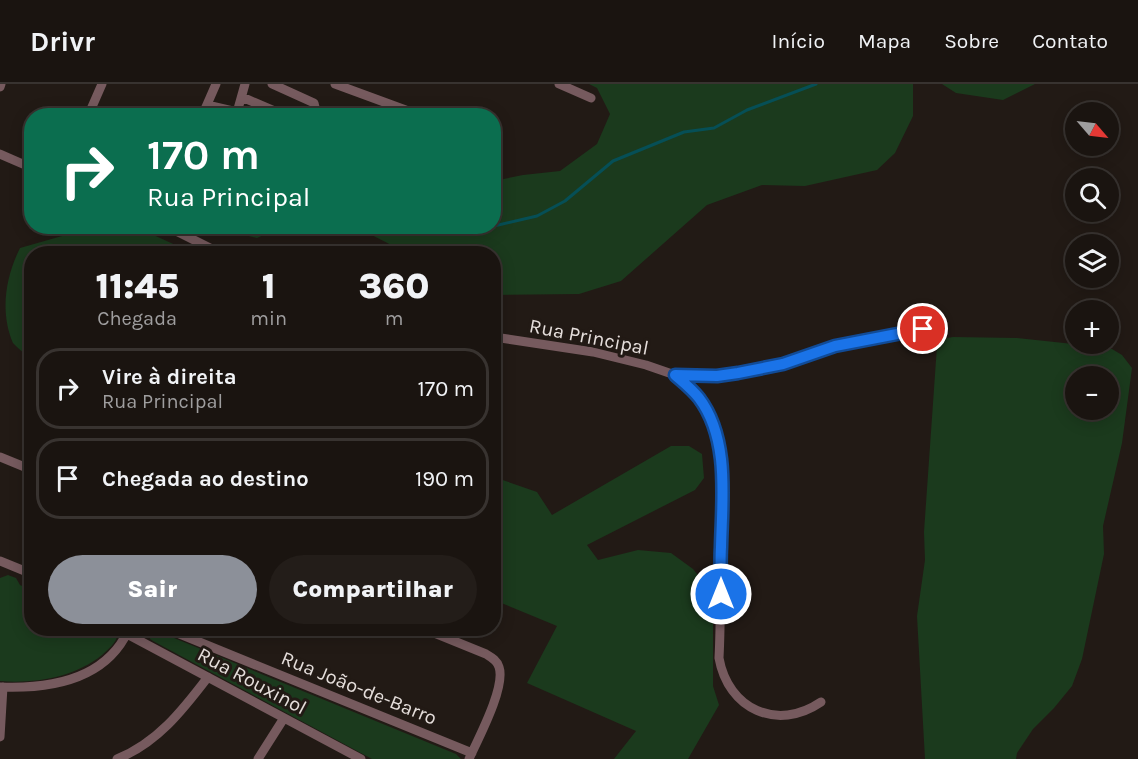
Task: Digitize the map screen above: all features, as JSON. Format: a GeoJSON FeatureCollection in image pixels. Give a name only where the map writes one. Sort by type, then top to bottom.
{"type":"FeatureCollection","features":[{"type":"Feature","properties":{"kind":"street"},"geometry":{"type":"LineString","coordinates":[[92,108],[102,84]]}},
{"type":"Feature","properties":{"kind":"street"},"geometry":{"type":"LineString","coordinates":[[206,108],[216,84]]}},
{"type":"Feature","properties":{"kind":"street"},"geometry":{"type":"LineString","coordinates":[[238,108],[245,84]]}},
{"type":"Feature","properties":{"kind":"street"},"geometry":{"type":"LineString","coordinates":[[272,84],[314,102],[314,108]]}},
{"type":"Feature","properties":{"kind":"street"},"geometry":{"type":"LineString","coordinates":[[335,84],[400,108]]}},
{"type":"Feature","properties":{"kind":"street"},"geometry":{"type":"LineString","coordinates":[[559,84],[591,98]]}},
{"type":"Feature","properties":{"kind":"street"},"geometry":{"type":"LineString","coordinates":[[242,97],[267,108]]}},
{"type":"Feature","properties":{"kind":"street"},"geometry":{"type":"LineString","coordinates":[[207,105],[217,108]]}},
{"type":"Feature","properties":{"kind":"street"},"geometry":{"type":"LineString","coordinates":[[0,154],[24,164]]}},
{"type":"Feature","properties":{"kind":"street"},"geometry":{"type":"LineString","coordinates":[[182,234],[206,246]]}},
{"type":"Feature","properties":{"kind":"street","name":"Rua Principal"},"geometry":{"type":"LineString","coordinates":[[501,337],[593,352],[675,375],[717,376],[783,364],[835,346],[923,329]]}},
{"type":"Feature","properties":{"kind":"street"},"geometry":{"type":"LineString","coordinates":[[675,375],[699,397],[709,416],[721,462],[723,491],[719,658],[722,673],[734,693],[759,713],[777,715],[797,713],[821,702]]}},
{"type":"Feature","properties":{"kind":"street"},"geometry":{"type":"LineString","coordinates":[[0,457],[24,467]]}},
{"type":"Feature","properties":{"kind":"street"},"geometry":{"type":"LineString","coordinates":[[0,561],[24,571]]}},
{"type":"Feature","properties":{"kind":"street"},"geometry":{"type":"LineString","coordinates":[[0,737],[1,687],[56,684],[84,675],[105,660],[124,636]]}},
{"type":"Feature","properties":{"kind":"street","name":"Rua Rouxinol"},"geometry":{"type":"LineString","coordinates":[[137,636],[361,759]]}},
{"type":"Feature","properties":{"kind":"street","name":"Rua João-de-Barro"},"geometry":{"type":"LineString","coordinates":[[184,636],[470,756]]}},
{"type":"Feature","properties":{"kind":"street"},"geometry":{"type":"LineString","coordinates":[[441,636],[494,659],[499,667],[500,682],[496,695],[470,756]]}},
{"type":"Feature","properties":{"kind":"street"},"geometry":{"type":"LineString","coordinates":[[117,759],[146,743],[168,726],[208,677]]}},
{"type":"Feature","properties":{"kind":"street"},"geometry":{"type":"LineString","coordinates":[[258,759],[284,718]]}},
{"type":"Feature","properties":{"kind":"green space"},"geometry":{"type":"Polygon","coordinates":[[[589,84],[913,84],[913,116],[895,153],[877,170],[805,186],[762,185],[707,205],[621,281],[579,294],[501,295],[501,246],[393,246],[370,234],[501,234],[501,180],[560,171],[597,144],[610,114],[597,88],[589,84]]]}},
{"type":"Feature","properties":{"kind":"green space"},"geometry":{"type":"Polygon","coordinates":[[[942,84],[1035,84],[1003,100],[956,93],[942,84]]]}},
{"type":"Feature","properties":{"kind":"green space"},"geometry":{"type":"Polygon","coordinates":[[[64,234],[151,234],[178,246],[27,246],[64,234]]]}},
{"type":"Feature","properties":{"kind":"green space"},"geometry":{"type":"Polygon","coordinates":[[[240,234],[266,234],[257,238],[240,234]]]}},
{"type":"Feature","properties":{"kind":"green space"},"geometry":{"type":"Polygon","coordinates":[[[24,247],[24,353],[13,343],[6,320],[8,283],[20,248],[24,247]]]}},
{"type":"Feature","properties":{"kind":"green space"},"geometry":{"type":"Polygon","coordinates":[[[953,337],[1017,338],[1065,343],[1065,354],[1119,353],[1132,368],[1122,443],[1103,526],[1104,554],[1082,659],[1072,686],[1033,729],[1017,753],[1016,759],[925,759],[917,616],[925,560],[924,532],[937,346],[941,339],[953,337]]]}},
{"type":"Feature","properties":{"kind":"green space"},"geometry":{"type":"Polygon","coordinates":[[[671,446],[689,446],[702,454],[704,478],[695,490],[587,545],[598,560],[638,550],[671,553],[693,569],[707,586],[713,605],[713,686],[719,705],[688,759],[614,759],[636,731],[527,683],[557,626],[501,603],[501,479],[537,492],[552,515],[671,446]]]}},
{"type":"Feature","properties":{"kind":"green space"},"geometry":{"type":"Polygon","coordinates":[[[8,575],[16,578],[24,587],[24,636],[117,636],[116,640],[91,663],[67,674],[41,680],[0,681],[0,578],[8,575]]]}},
{"type":"Feature","properties":{"kind":"green space"},"geometry":{"type":"Polygon","coordinates":[[[151,636],[169,636],[456,754],[461,759],[372,759],[150,639],[151,636]]]}},
{"type":"Feature","properties":{"kind":"waterway"},"geometry":{"type":"LineString","coordinates":[[501,224],[537,216],[565,201],[613,161],[684,132],[714,128],[747,110],[816,84]]}},
{"type":"Feature","properties":{"kind":"route"},"geometry":{"type":"LineString","coordinates":[[721,594],[723,475],[718,448],[709,416],[699,397],[675,375],[717,376],[738,373],[783,364],[835,346],[923,329]]}}]}
